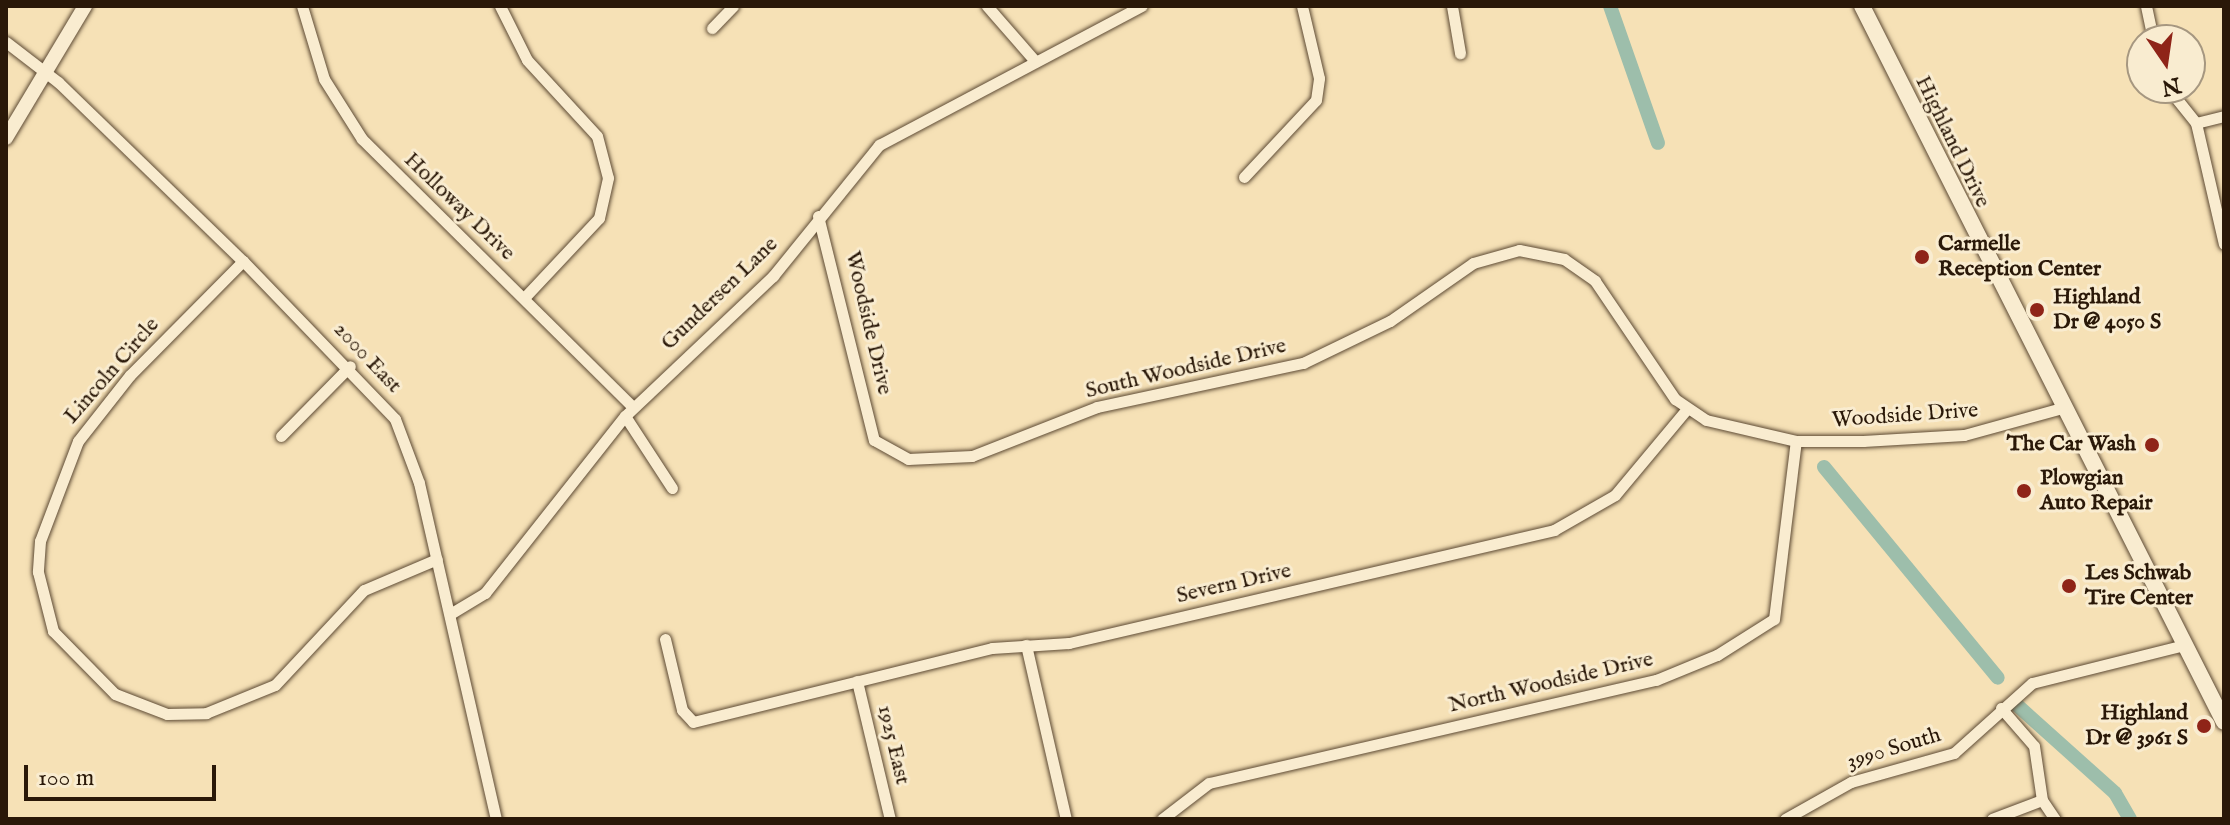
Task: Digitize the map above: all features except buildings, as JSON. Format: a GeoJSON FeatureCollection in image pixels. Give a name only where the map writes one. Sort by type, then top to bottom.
{"type":"FeatureCollection","features":[{"type":"Feature","properties":{"kind":"main road","name":"Highland Drive"},"geometry":{"type":"LineString","coordinates":[[1862,6],[2062,408],[2223,720]]}},
{"type":"Feature","properties":{"kind":"street"},"geometry":{"type":"LineString","coordinates":[[6,138],[85,6]]}},
{"type":"Feature","properties":{"kind":"street","name":"Holloway Drive"},"geometry":{"type":"LineString","coordinates":[[302,6],[324,79],[362,139],[524,298],[629,412],[672,488]]}},
{"type":"Feature","properties":{"kind":"street"},"geometry":{"type":"LineString","coordinates":[[500,6],[527,60],[597,136],[608,178],[599,218],[524,298]]}},
{"type":"Feature","properties":{"kind":"street"},"geometry":{"type":"LineString","coordinates":[[712,28],[733,6]]}},
{"type":"Feature","properties":{"kind":"street"},"geometry":{"type":"LineString","coordinates":[[987,6],[1035,61]]}},
{"type":"Feature","properties":{"kind":"street","name":"Gundersen Lane"},"geometry":{"type":"LineString","coordinates":[[450,614],[485,593],[629,412],[773,276],[818,216],[879,145],[1142,6]]}},
{"type":"Feature","properties":{"kind":"street"},"geometry":{"type":"LineString","coordinates":[[1244,177],[1316,100],[1319,78],[1302,6]]}},
{"type":"Feature","properties":{"kind":"street"},"geometry":{"type":"LineString","coordinates":[[1452,6],[1460,53]]}},
{"type":"Feature","properties":{"kind":"street","name":"2000 East"},"geometry":{"type":"LineString","coordinates":[[6,42],[45,73],[350,366],[404,437],[437,559],[496,819]]}},
{"type":"Feature","properties":{"kind":"street"},"geometry":{"type":"LineString","coordinates":[[2181,104],[2196,123],[2224,244]]}},
{"type":"Feature","properties":{"kind":"street"},"geometry":{"type":"LineString","coordinates":[[2196,123],[2224,116]]}},
{"type":"Feature","properties":{"kind":"street","name":"Woodside Drive"},"geometry":{"type":"LineString","coordinates":[[818,216],[874,440]]}},
{"type":"Feature","properties":{"kind":"street","name":"South Woodside Drive"},"geometry":{"type":"LineString","coordinates":[[874,440],[908,459],[972,456],[1097,407],[1261,375],[1350,344],[1464,268],[1519,250],[1564,259],[1595,281],[1686,410]]}},
{"type":"Feature","properties":{"kind":"street","name":"Lincoln Circle"},"geometry":{"type":"LineString","coordinates":[[243,261],[130,375],[72,453],[40,541],[38,572],[53,631],[115,694],[167,714],[206,713],[275,685],[364,590],[437,559]]}},
{"type":"Feature","properties":{"kind":"street"},"geometry":{"type":"LineString","coordinates":[[281,436],[350,366]]}},
{"type":"Feature","properties":{"kind":"street","name":"Woodside Drive"},"geometry":{"type":"LineString","coordinates":[[1796,441],[1964,435],[2062,408]]}},
{"type":"Feature","properties":{"kind":"street"},"geometry":{"type":"LineString","coordinates":[[1686,410],[1796,441]]}},
{"type":"Feature","properties":{"kind":"street","name":"Severn Drive"},"geometry":{"type":"LineString","coordinates":[[665,639],[688,721],[1026,645],[1069,643],[1554,530],[1615,495],[1686,410]]}},
{"type":"Feature","properties":{"kind":"street","name":"North Woodside Drive"},"geometry":{"type":"LineString","coordinates":[[1162,819],[1209,783],[1656,680],[1717,655],[1774,619],[1796,441]]}},
{"type":"Feature","properties":{"kind":"street"},"geometry":{"type":"LineString","coordinates":[[1026,645],[1066,819]]}},
{"type":"Feature","properties":{"kind":"street","name":"3990 South"},"geometry":{"type":"LineString","coordinates":[[1785,819],[1851,782],[1941,760],[1975,738],[2001,708],[2032,683],[2184,645]]}},
{"type":"Feature","properties":{"kind":"street","name":"1925 East"},"geometry":{"type":"LineString","coordinates":[[857,681],[890,819]]}},
{"type":"Feature","properties":{"kind":"street"},"geometry":{"type":"LineString","coordinates":[[2001,708],[2034,746],[2042,800],[2055,819]]}},
{"type":"Feature","properties":{"kind":"street"},"geometry":{"type":"LineString","coordinates":[[1992,819],[2042,800]]}},
{"type":"Feature","properties":{"kind":"waterway"},"geometry":{"type":"LineString","coordinates":[[1610,6],[1658,143]]}},
{"type":"Feature","properties":{"kind":"waterway"},"geometry":{"type":"LineString","coordinates":[[1824,467],[1998,678]]}},
{"type":"Feature","properties":{"kind":"waterway"},"geometry":{"type":"LineString","coordinates":[[2018,706],[2115,793],[2130,819]]}},
{"type":"Feature","properties":{"kind":"place","name":"Carmelle Reception Center"},"geometry":{"type":"Point","coordinates":[1922,257]}},
{"type":"Feature","properties":{"kind":"place","name":"Highland Dr @ 4050 S"},"geometry":{"type":"Point","coordinates":[2037,310]}},
{"type":"Feature","properties":{"kind":"place","name":"The Car Wash"},"geometry":{"type":"Point","coordinates":[2152,445]}},
{"type":"Feature","properties":{"kind":"place","name":"Plowgian Auto Repair"},"geometry":{"type":"Point","coordinates":[2024,491]}},
{"type":"Feature","properties":{"kind":"place","name":"Les Schwab Tire Center"},"geometry":{"type":"Point","coordinates":[2069,586]}},
{"type":"Feature","properties":{"kind":"place","name":"Highland Dr @ 3961 S"},"geometry":{"type":"Point","coordinates":[2204,726]}}]}
